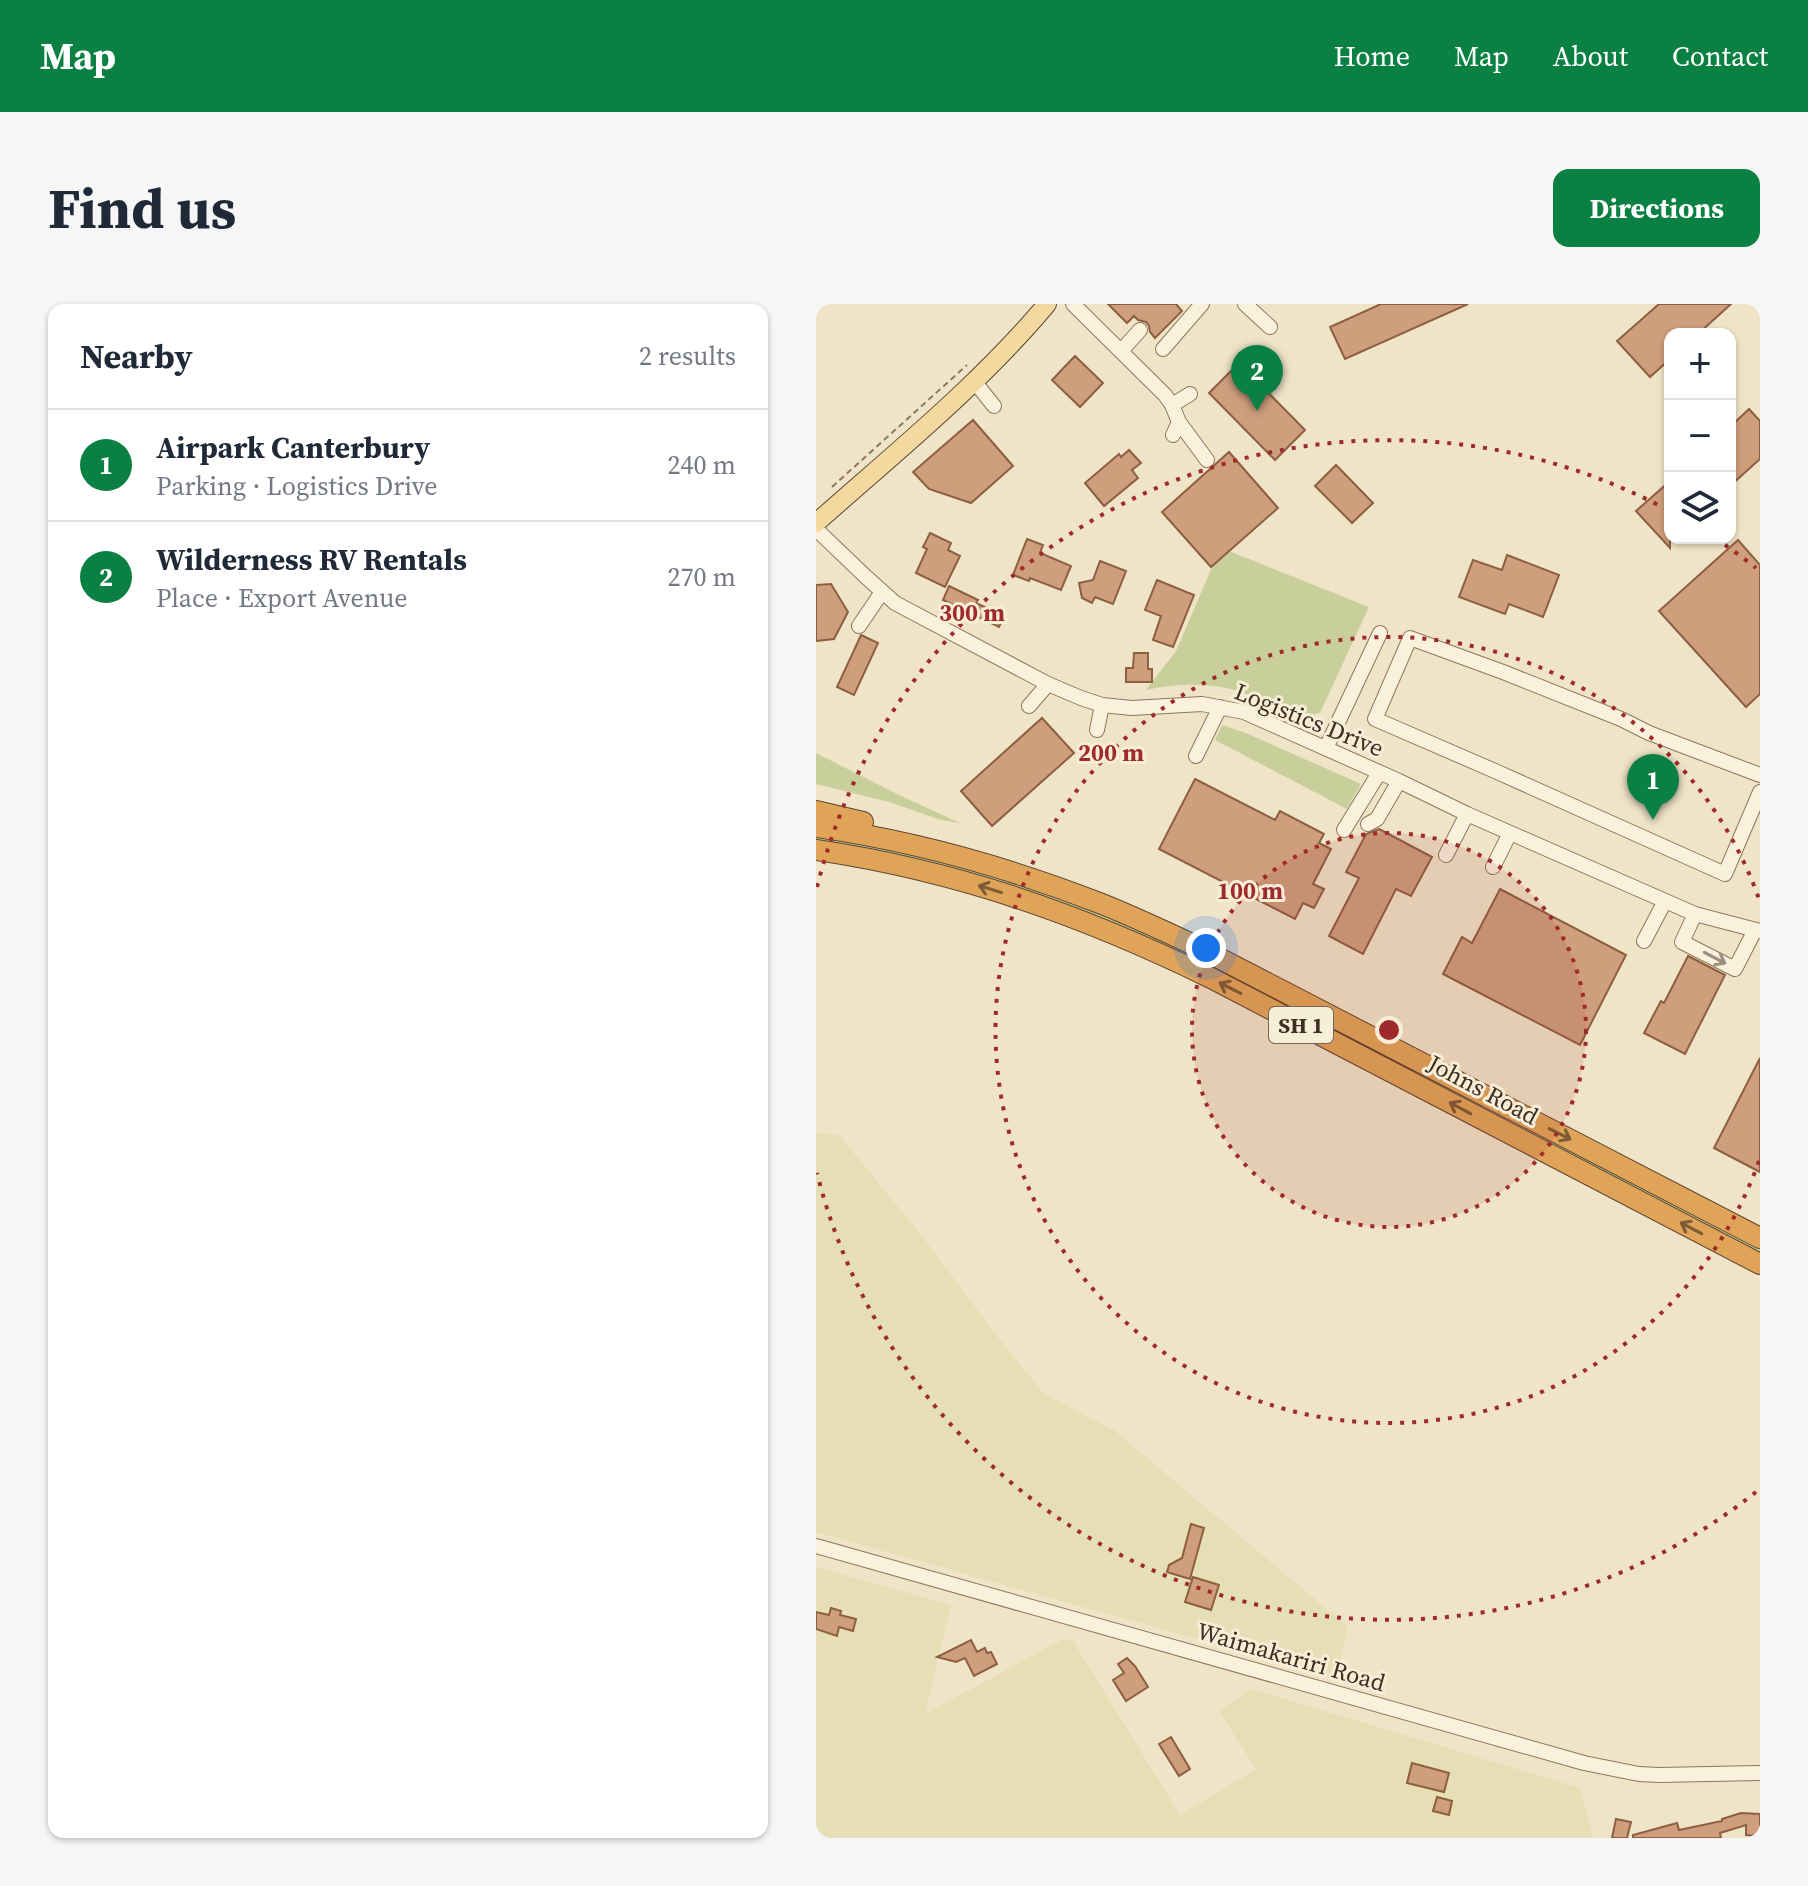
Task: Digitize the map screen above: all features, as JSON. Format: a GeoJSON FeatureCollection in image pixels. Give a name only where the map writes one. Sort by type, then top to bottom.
{"type":"FeatureCollection","features":[{"type":"Feature","properties":{"kind":"highway"},"geometry":{"type":"LineString","coordinates":[[816,811],[975,850],[1084,885],[1192,944]]}},
{"type":"Feature","properties":{"kind":"highway","name":"Johns Road"},"geometry":{"type":"LineString","coordinates":[[816,827],[943,851],[1105,905],[1192,944],[1760,1238]]}},
{"type":"Feature","properties":{"kind":"highway","name":"Johns Road"},"geometry":{"type":"LineString","coordinates":[[816,850],[891,863],[984,887],[1124,937],[1211,978],[1760,1264]]}},
{"type":"Feature","properties":{"kind":"main road"},"geometry":{"type":"LineString","coordinates":[[816,526],[972,372],[1021,334],[1047,304]]}},
{"type":"Feature","properties":{"kind":"street"},"geometry":{"type":"LineString","coordinates":[[1073,304],[1165,395],[1172,405],[1176,428],[1207,460]]}},
{"type":"Feature","properties":{"kind":"street"},"geometry":{"type":"LineString","coordinates":[[1163,349],[1202,304]]}},
{"type":"Feature","properties":{"kind":"street"},"geometry":{"type":"LineString","coordinates":[[1245,304],[1270,327]]}},
{"type":"Feature","properties":{"kind":"street"},"geometry":{"type":"LineString","coordinates":[[1122,350],[1140,330]]}},
{"type":"Feature","properties":{"kind":"street"},"geometry":{"type":"LineString","coordinates":[[972,372],[994,406]]}},
{"type":"Feature","properties":{"kind":"street"},"geometry":{"type":"LineString","coordinates":[[1172,405],[1190,394]]}},
{"type":"Feature","properties":{"kind":"street","name":"Logistics Drive"},"geometry":{"type":"LineString","coordinates":[[816,526],[882,592],[912,612],[1048,684],[1102,705],[1132,708],[1186,704],[1244,712],[1695,914],[1758,930]]}},
{"type":"Feature","properties":{"kind":"street"},"geometry":{"type":"LineString","coordinates":[[859,626],[882,592]]}},
{"type":"Feature","properties":{"kind":"street"},"geometry":{"type":"LineString","coordinates":[[1326,748],[1380,633]]}},
{"type":"Feature","properties":{"kind":"street"},"geometry":{"type":"LineString","coordinates":[[1760,775],[1410,638],[1375,719],[1725,874],[1760,792]]}},
{"type":"Feature","properties":{"kind":"street"},"geometry":{"type":"LineString","coordinates":[[1029,706],[1048,684]]}},
{"type":"Feature","properties":{"kind":"street"},"geometry":{"type":"LineString","coordinates":[[1097,730],[1102,705]]}},
{"type":"Feature","properties":{"kind":"street"},"geometry":{"type":"LineString","coordinates":[[1196,756],[1220,707]]}},
{"type":"Feature","properties":{"kind":"street"},"geometry":{"type":"LineString","coordinates":[[1344,830],[1379,773]]}},
{"type":"Feature","properties":{"kind":"street"},"geometry":{"type":"LineString","coordinates":[[1368,824],[1377,819],[1399,781]]}},
{"type":"Feature","properties":{"kind":"street"},"geometry":{"type":"LineString","coordinates":[[1446,855],[1467,814]]}},
{"type":"Feature","properties":{"kind":"street"},"geometry":{"type":"LineString","coordinates":[[1493,867],[1510,833]]}},
{"type":"Feature","properties":{"kind":"street"},"geometry":{"type":"LineString","coordinates":[[1644,941],[1665,901]]}},
{"type":"Feature","properties":{"kind":"street"},"geometry":{"type":"LineString","coordinates":[[1695,914],[1682,942],[1735,969],[1758,930]]}},
{"type":"Feature","properties":{"kind":"street","name":"Waimakariri Road"},"geometry":{"type":"LineString","coordinates":[[816,1546],[1584,1763],[1659,1775],[1760,1773]]}},
{"type":"Feature","properties":{"kind":"path"},"geometry":{"type":"LineString","coordinates":[[825,493],[972,372]]}},
{"type":"Feature","properties":{"kind":"shaded area"},"geometry":{"type":"Polygon","coordinates":[[[816,1133],[839,1135],[919,1232],[1043,1393],[1115,1431],[1348,1627],[1336,1678],[816,1532],[816,1133]]]}},
{"type":"Feature","properties":{"kind":"shaded area"},"geometry":{"type":"Polygon","coordinates":[[[816,1567],[951,1605],[925,1714],[1063,1639],[1073,1641],[1180,1815],[1256,1769],[1219,1711],[1252,1689],[1580,1788],[1593,1838],[816,1838],[816,1567]]]}},
{"type":"Feature","properties":{"kind":"green space"},"geometry":{"type":"Polygon","coordinates":[[[1229,551],[1369,607],[1320,713],[1312,718],[1301,718],[1232,689],[1183,685],[1146,690],[1176,651],[1213,565],[1229,551]]]}},
{"type":"Feature","properties":{"kind":"green space"},"geometry":{"type":"Polygon","coordinates":[[[1222,725],[1361,784],[1347,809],[1215,740],[1222,725]]]}},
{"type":"Feature","properties":{"kind":"green space"},"geometry":{"type":"Polygon","coordinates":[[[816,753],[899,795],[960,823],[816,784],[816,753]]]}},
{"type":"Feature","properties":{"kind":"green space"},"geometry":{"type":"Polygon","coordinates":[[[816,835],[912,854],[1006,879],[1164,940],[1760,1247],[1760,1253],[1115,924],[1063,903],[962,871],[816,841],[816,835]]]}},
{"type":"Feature","properties":{"kind":"building"},"geometry":{"type":"Polygon","coordinates":[[[1108,304],[1176,304],[1182,311],[1155,338],[1146,322],[1134,316],[1127,323],[1108,304]]]}},
{"type":"Feature","properties":{"kind":"building"},"geometry":{"type":"Polygon","coordinates":[[[1381,304],[1468,304],[1345,359],[1330,327],[1381,304]]]}},
{"type":"Feature","properties":{"kind":"building"},"geometry":{"type":"Polygon","coordinates":[[[1659,304],[1731,304],[1705,328],[1664,328],[1664,364],[1650,377],[1617,341],[1659,304]]]}},
{"type":"Feature","properties":{"kind":"building"},"geometry":{"type":"Polygon","coordinates":[[[1075,356],[1103,383],[1080,407],[1052,380],[1075,356]]]}},
{"type":"Feature","properties":{"kind":"building"},"geometry":{"type":"Polygon","coordinates":[[[1239,363],[1305,430],[1275,460],[1209,393],[1239,363]]]}},
{"type":"Feature","properties":{"kind":"building"},"geometry":{"type":"Polygon","coordinates":[[[1749,409],[1760,421],[1760,459],[1736,481],[1736,472],[1736,421],[1749,409]]]}},
{"type":"Feature","properties":{"kind":"building"},"geometry":{"type":"Polygon","coordinates":[[[973,420],[1013,466],[971,503],[929,489],[913,472],[973,420]]]}},
{"type":"Feature","properties":{"kind":"building"},"geometry":{"type":"Polygon","coordinates":[[[1129,450],[1141,463],[1132,470],[1138,478],[1104,506],[1085,483],[1119,454],[1121,457],[1129,450]]]}},
{"type":"Feature","properties":{"kind":"building"},"geometry":{"type":"Polygon","coordinates":[[[1229,452],[1278,508],[1211,567],[1162,512],[1229,452]]]}},
{"type":"Feature","properties":{"kind":"building"},"geometry":{"type":"Polygon","coordinates":[[[1336,465],[1373,503],[1352,523],[1315,486],[1336,465]]]}},
{"type":"Feature","properties":{"kind":"building"},"geometry":{"type":"Polygon","coordinates":[[[1664,486],[1664,541],[1636,511],[1664,486]]]}},
{"type":"Feature","properties":{"kind":"building"},"geometry":{"type":"Polygon","coordinates":[[[930,533],[951,543],[948,550],[960,556],[945,587],[916,573],[927,549],[923,547],[930,533]]]}},
{"type":"Feature","properties":{"kind":"building"},"geometry":{"type":"Polygon","coordinates":[[[1027,539],[1043,545],[1040,553],[1071,566],[1061,590],[1013,575],[1027,539]]]}},
{"type":"Feature","properties":{"kind":"building"},"geometry":{"type":"Polygon","coordinates":[[[1738,540],[1760,565],[1760,694],[1746,707],[1659,611],[1738,540]]]}},
{"type":"Feature","properties":{"kind":"building"},"geometry":{"type":"Polygon","coordinates":[[[1507,555],[1559,575],[1543,617],[1509,604],[1505,614],[1459,597],[1473,560],[1502,570],[1507,555]]]}},
{"type":"Feature","properties":{"kind":"building"},"geometry":{"type":"Polygon","coordinates":[[[1100,561],[1126,571],[1113,604],[1095,597],[1092,603],[1082,598],[1079,583],[1093,580],[1100,561]]]}},
{"type":"Feature","properties":{"kind":"building"},"geometry":{"type":"Polygon","coordinates":[[[1157,580],[1194,595],[1173,647],[1153,640],[1161,616],[1145,610],[1157,580]]]}},
{"type":"Feature","properties":{"kind":"building"},"geometry":{"type":"Polygon","coordinates":[[[831,584],[848,612],[834,639],[816,641],[816,585],[831,584]]]}},
{"type":"Feature","properties":{"kind":"building"},"geometry":{"type":"Polygon","coordinates":[[[949,586],[1004,616],[999,627],[943,600],[949,586]]]}},
{"type":"Feature","properties":{"kind":"building"},"geometry":{"type":"Polygon","coordinates":[[[861,635],[878,643],[854,695],[837,687],[861,635]]]}},
{"type":"Feature","properties":{"kind":"building"},"geometry":{"type":"Polygon","coordinates":[[[1134,653],[1148,653],[1152,682],[1126,682],[1126,668],[1133,668],[1134,653]]]}},
{"type":"Feature","properties":{"kind":"building"},"geometry":{"type":"Polygon","coordinates":[[[1042,718],[1074,753],[992,826],[961,791],[1042,718]]]}},
{"type":"Feature","properties":{"kind":"building"},"geometry":{"type":"Polygon","coordinates":[[[1195,779],[1275,820],[1280,811],[1324,834],[1319,843],[1331,849],[1313,884],[1324,889],[1314,908],[1303,903],[1295,919],[1159,849],[1195,779]]]}},
{"type":"Feature","properties":{"kind":"building"},"geometry":{"type":"Polygon","coordinates":[[[1379,829],[1432,857],[1411,896],[1396,889],[1363,954],[1329,936],[1359,878],[1346,872],[1366,834],[1379,829]]]}},
{"type":"Feature","properties":{"kind":"building"},"geometry":{"type":"Polygon","coordinates":[[[1500,889],[1626,955],[1580,1045],[1443,974],[1462,937],[1472,943],[1500,889]]]}},
{"type":"Feature","properties":{"kind":"building"},"geometry":{"type":"Polygon","coordinates":[[[1688,956],[1725,975],[1685,1054],[1644,1033],[1661,1001],[1664,1003],[1688,956]]]}},
{"type":"Feature","properties":{"kind":"building"},"geometry":{"type":"Polygon","coordinates":[[[1760,1058],[1760,1172],[1714,1148],[1760,1058]]]}},
{"type":"Feature","properties":{"kind":"building"},"geometry":{"type":"Polygon","coordinates":[[[1191,1524],[1204,1528],[1190,1579],[1167,1572],[1169,1565],[1182,1558],[1191,1524]]]}},
{"type":"Feature","properties":{"kind":"building"},"geometry":{"type":"Polygon","coordinates":[[[1193,1577],[1219,1585],[1211,1610],[1185,1602],[1193,1577]]]}},
{"type":"Feature","properties":{"kind":"building"},"geometry":{"type":"Polygon","coordinates":[[[831,1608],[841,1611],[840,1615],[856,1619],[853,1631],[839,1627],[837,1636],[816,1629],[816,1612],[829,1615],[831,1608]]]}},
{"type":"Feature","properties":{"kind":"building"},"geometry":{"type":"Polygon","coordinates":[[[971,1640],[977,1652],[985,1648],[987,1653],[991,1652],[997,1664],[974,1676],[965,1658],[956,1662],[937,1657],[971,1640]]]}},
{"type":"Feature","properties":{"kind":"building"},"geometry":{"type":"Polygon","coordinates":[[[1127,1658],[1148,1687],[1126,1701],[1113,1680],[1124,1673],[1118,1664],[1127,1658]]]}},
{"type":"Feature","properties":{"kind":"building"},"geometry":{"type":"Polygon","coordinates":[[[1171,1737],[1190,1769],[1179,1776],[1159,1744],[1171,1737]]]}},
{"type":"Feature","properties":{"kind":"building"},"geometry":{"type":"Polygon","coordinates":[[[1412,1763],[1449,1773],[1444,1792],[1407,1783],[1412,1763]]]}},
{"type":"Feature","properties":{"kind":"building"},"geometry":{"type":"Polygon","coordinates":[[[1437,1797],[1452,1801],[1449,1815],[1433,1811],[1437,1797]]]}},
{"type":"Feature","properties":{"kind":"building"},"geometry":{"type":"Polygon","coordinates":[[[1741,1813],[1760,1814],[1760,1836],[1746,1835],[1746,1825],[1720,1833],[1721,1838],[1633,1838],[1633,1835],[1677,1823],[1679,1830],[1722,1821],[1741,1813]]]}},
{"type":"Feature","properties":{"kind":"building"},"geometry":{"type":"Polygon","coordinates":[[[1616,1819],[1631,1822],[1627,1838],[1612,1838],[1616,1819]]]}},
{"type":"Feature","properties":{"kind":"place","name":"Wilderness RV Rentals"},"geometry":{"type":"Point","coordinates":[1257,411]}},
{"type":"Feature","properties":{"kind":"place","name":"Airpark Canterbury"},"geometry":{"type":"Point","coordinates":[1653,820]}}]}
